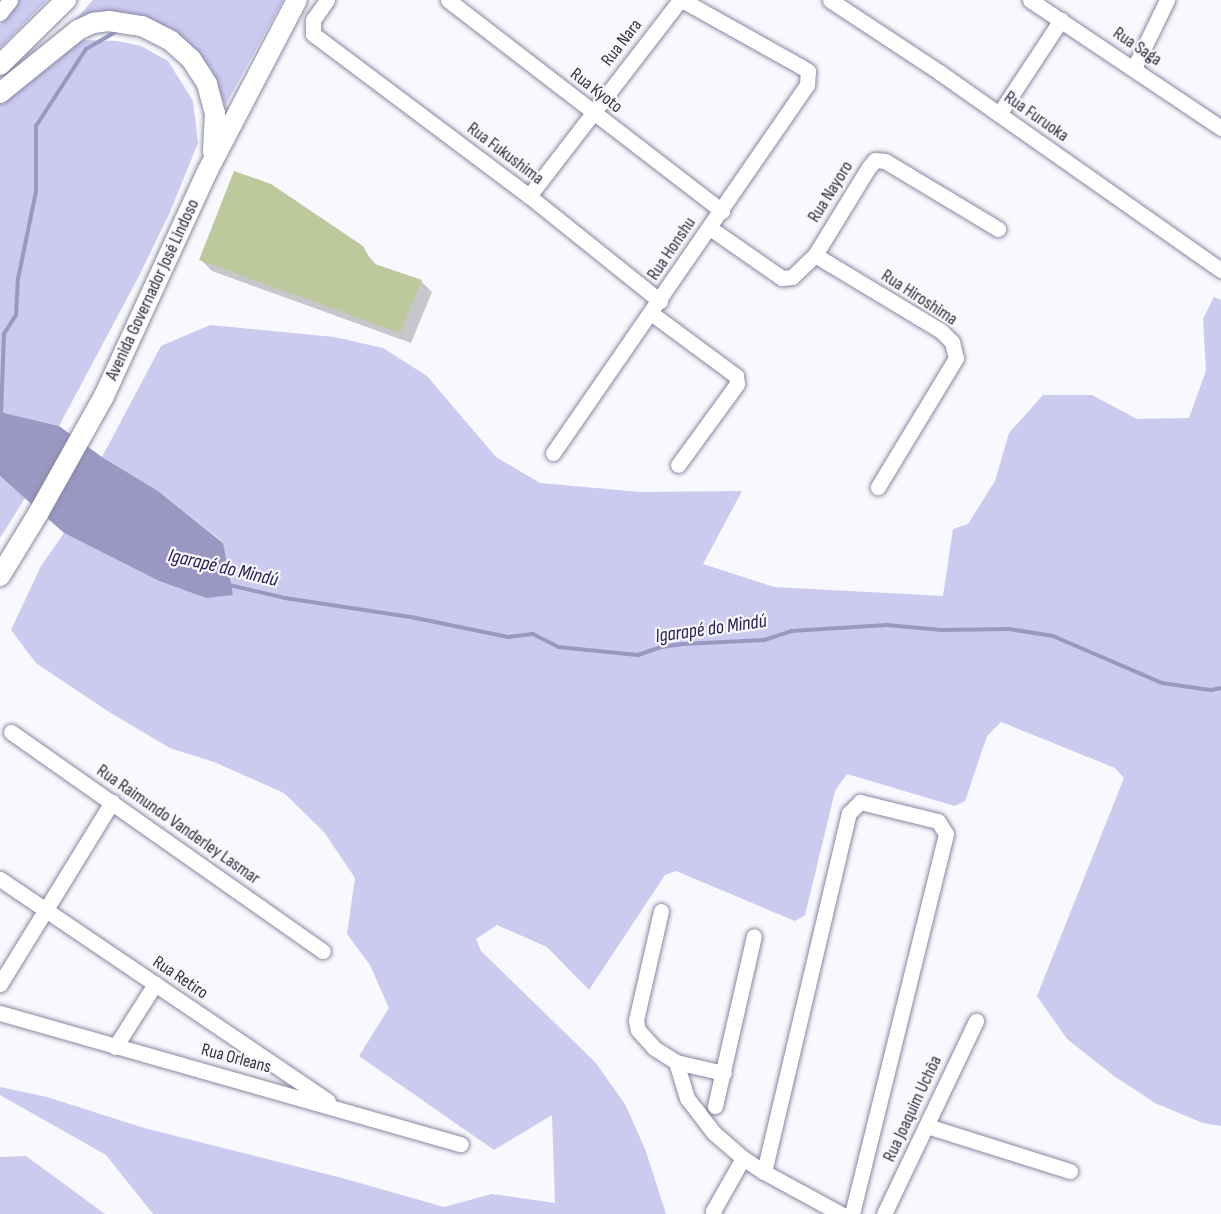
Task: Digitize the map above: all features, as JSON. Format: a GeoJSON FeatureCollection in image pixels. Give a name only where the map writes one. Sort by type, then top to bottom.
{"type":"FeatureCollection","features":[{"type":"Feature","properties":{"kind":"main road"},"geometry":{"type":"LineString","coordinates":[[0,65],[66,0]]}},
{"type":"Feature","properties":{"kind":"main road","name":"Avenida Governador José Lindoso"},"geometry":{"type":"LineString","coordinates":[[0,576],[104,396],[207,172],[297,0]]}},
{"type":"Feature","properties":{"kind":"main road"},"geometry":{"type":"LineString","coordinates":[[0,93],[78,30],[93,23],[109,21],[142,26],[171,41],[184,53],[207,84],[215,113],[215,133],[207,172]]}},
{"type":"Feature","properties":{"kind":"street"},"geometry":{"type":"LineString","coordinates":[[0,14],[10,0]]}},
{"type":"Feature","properties":{"kind":"street","name":"Rua Fukushima"},"geometry":{"type":"LineString","coordinates":[[327,0],[311,26],[313,34],[529,196],[736,376],[737,384],[678,465]]}},
{"type":"Feature","properties":{"kind":"street","name":"Rua Kyoto"},"geometry":{"type":"LineString","coordinates":[[448,0],[722,211]]}},
{"type":"Feature","properties":{"kind":"street","name":"Rua Nara"},"geometry":{"type":"LineString","coordinates":[[529,196],[681,0]]}},
{"type":"Feature","properties":{"kind":"street","name":"Rua Honshu"},"geometry":{"type":"LineString","coordinates":[[553,453],[656,307],[807,85],[808,71],[681,0]]}},
{"type":"Feature","properties":{"kind":"street","name":"Rua Furuoka"},"geometry":{"type":"LineString","coordinates":[[830,0],[999,114],[1219,269]]}},
{"type":"Feature","properties":{"kind":"street","name":"Rua Saga"},"geometry":{"type":"LineString","coordinates":[[1030,0],[1221,128]]}},
{"type":"Feature","properties":{"kind":"street"},"geometry":{"type":"LineString","coordinates":[[1134,68],[1167,0]]}},
{"type":"Feature","properties":{"kind":"street"},"geometry":{"type":"LineString","coordinates":[[999,114],[1061,20]]}},
{"type":"Feature","properties":{"kind":"street","name":"Rua Nayoro"},"geometry":{"type":"LineString","coordinates":[[710,228],[782,278],[792,277],[815,255],[868,167],[875,160],[885,161],[998,229]]}},
{"type":"Feature","properties":{"kind":"street","name":"Rua Hiroshima"},"geometry":{"type":"LineString","coordinates":[[815,255],[940,331],[952,342],[956,358],[878,487]]}},
{"type":"Feature","properties":{"kind":"street","name":"Rua Raimundo Vanderley Lasmar"},"geometry":{"type":"LineString","coordinates":[[11,732],[322,951]]}},
{"type":"Feature","properties":{"kind":"street"},"geometry":{"type":"LineString","coordinates":[[0,984],[112,802]]}},
{"type":"Feature","properties":{"kind":"street"},"geometry":{"type":"LineString","coordinates":[[764,1172],[849,813],[860,802],[938,821],[946,834],[852,1214]]}},
{"type":"Feature","properties":{"kind":"street","name":"Rua Retiro"},"geometry":{"type":"LineString","coordinates":[[0,879],[338,1107]]}},
{"type":"Feature","properties":{"kind":"street"},"geometry":{"type":"LineString","coordinates":[[661,911],[636,1020],[638,1030],[649,1042],[676,1062],[724,1072]]}},
{"type":"Feature","properties":{"kind":"street"},"geometry":{"type":"LineString","coordinates":[[715,1106],[754,936]]}},
{"type":"Feature","properties":{"kind":"street"},"geometry":{"type":"LineString","coordinates":[[115,1047],[155,984]]}},
{"type":"Feature","properties":{"kind":"street","name":"Rua Orleans"},"geometry":{"type":"LineString","coordinates":[[0,1013],[115,1047],[338,1107],[461,1144]]}},
{"type":"Feature","properties":{"kind":"street","name":"Rua Joaquim Uchôa"},"geometry":{"type":"LineString","coordinates":[[884,1214],[976,1021]]}},
{"type":"Feature","properties":{"kind":"street"},"geometry":{"type":"LineString","coordinates":[[676,1062],[683,1088],[692,1107],[714,1133],[743,1158],[764,1172],[841,1214]]}},
{"type":"Feature","properties":{"kind":"street"},"geometry":{"type":"LineString","coordinates":[[927,1126],[1070,1171]]}},
{"type":"Feature","properties":{"kind":"street"},"geometry":{"type":"LineString","coordinates":[[714,1214],[713,1211],[743,1158]]}},
{"type":"Feature","properties":{"kind":"shaded area"},"geometry":{"type":"Polygon","coordinates":[[[19,0],[47,0],[0,48],[0,25],[19,0]]]}},
{"type":"Feature","properties":{"kind":"shaded area"},"geometry":{"type":"Polygon","coordinates":[[[93,0],[283,0],[225,106],[211,69],[185,39],[150,20],[88,16],[75,20],[93,0]]]}},
{"type":"Feature","properties":{"kind":"shaded area"},"geometry":{"type":"Polygon","coordinates":[[[82,40],[117,41],[141,46],[168,61],[193,101],[198,143],[170,212],[140,274],[59,426],[0,412],[0,103],[82,40]]]}},
{"type":"Feature","properties":{"kind":"shaded area"},"geometry":{"type":"Polygon","coordinates":[[[1214,297],[1221,300],[1221,1126],[1203,1123],[1155,1103],[1114,1076],[1067,1039],[1037,996],[1124,778],[1115,768],[1001,722],[987,736],[965,801],[955,806],[847,774],[835,791],[805,915],[795,921],[676,871],[665,875],[589,990],[547,947],[497,925],[476,939],[481,951],[595,1062],[625,1104],[645,1149],[666,1214],[153,1214],[106,1155],[0,1095],[0,1087],[47,1097],[144,1128],[342,1178],[444,1207],[492,1194],[555,1203],[552,1115],[494,1150],[359,1056],[389,1008],[370,965],[347,934],[355,878],[324,832],[284,793],[214,762],[170,748],[109,712],[36,663],[11,630],[41,566],[64,533],[159,581],[206,598],[223,542],[158,491],[102,457],[161,346],[210,325],[334,337],[383,348],[427,376],[496,457],[540,483],[640,492],[742,491],[703,564],[774,587],[943,596],[953,529],[968,524],[995,481],[1009,433],[1043,395],[1092,395],[1137,419],[1189,418],[1206,371],[1203,319],[1214,297]]]}},
{"type":"Feature","properties":{"kind":"shaded area"},"geometry":{"type":"Polygon","coordinates":[[[0,476],[25,498],[0,538],[0,476]]]}},
{"type":"Feature","properties":{"kind":"shaded area"},"geometry":{"type":"Polygon","coordinates":[[[26,1156],[105,1214],[0,1214],[0,1157],[26,1156]]]}},
{"type":"Feature","properties":{"kind":"water"},"geometry":{"type":"Polygon","coordinates":[[[0,412],[59,426],[102,457],[158,491],[223,543],[233,595],[206,598],[159,581],[64,533],[0,476],[0,412]]]}},
{"type":"Feature","properties":{"kind":"building"},"geometry":{"type":"Polygon","coordinates":[[[234,171],[271,184],[363,246],[372,263],[422,280],[400,333],[199,260],[234,171]]]}},
{"type":"Feature","properties":{"kind":"waterway"},"geometry":{"type":"LineString","coordinates":[[1,415],[4,334],[16,315],[18,279],[36,191],[36,126],[86,49],[117,31]]}},
{"type":"Feature","properties":{"kind":"waterway","name":"Igarapé do Mindú"},"geometry":{"type":"LineString","coordinates":[[229,585],[285,598],[411,617],[508,637],[533,634],[558,647],[638,655],[661,647],[683,644],[764,640],[791,631],[887,625],[942,630],[1009,629],[1053,636],[1162,683],[1211,690],[1221,688]]}}]}
